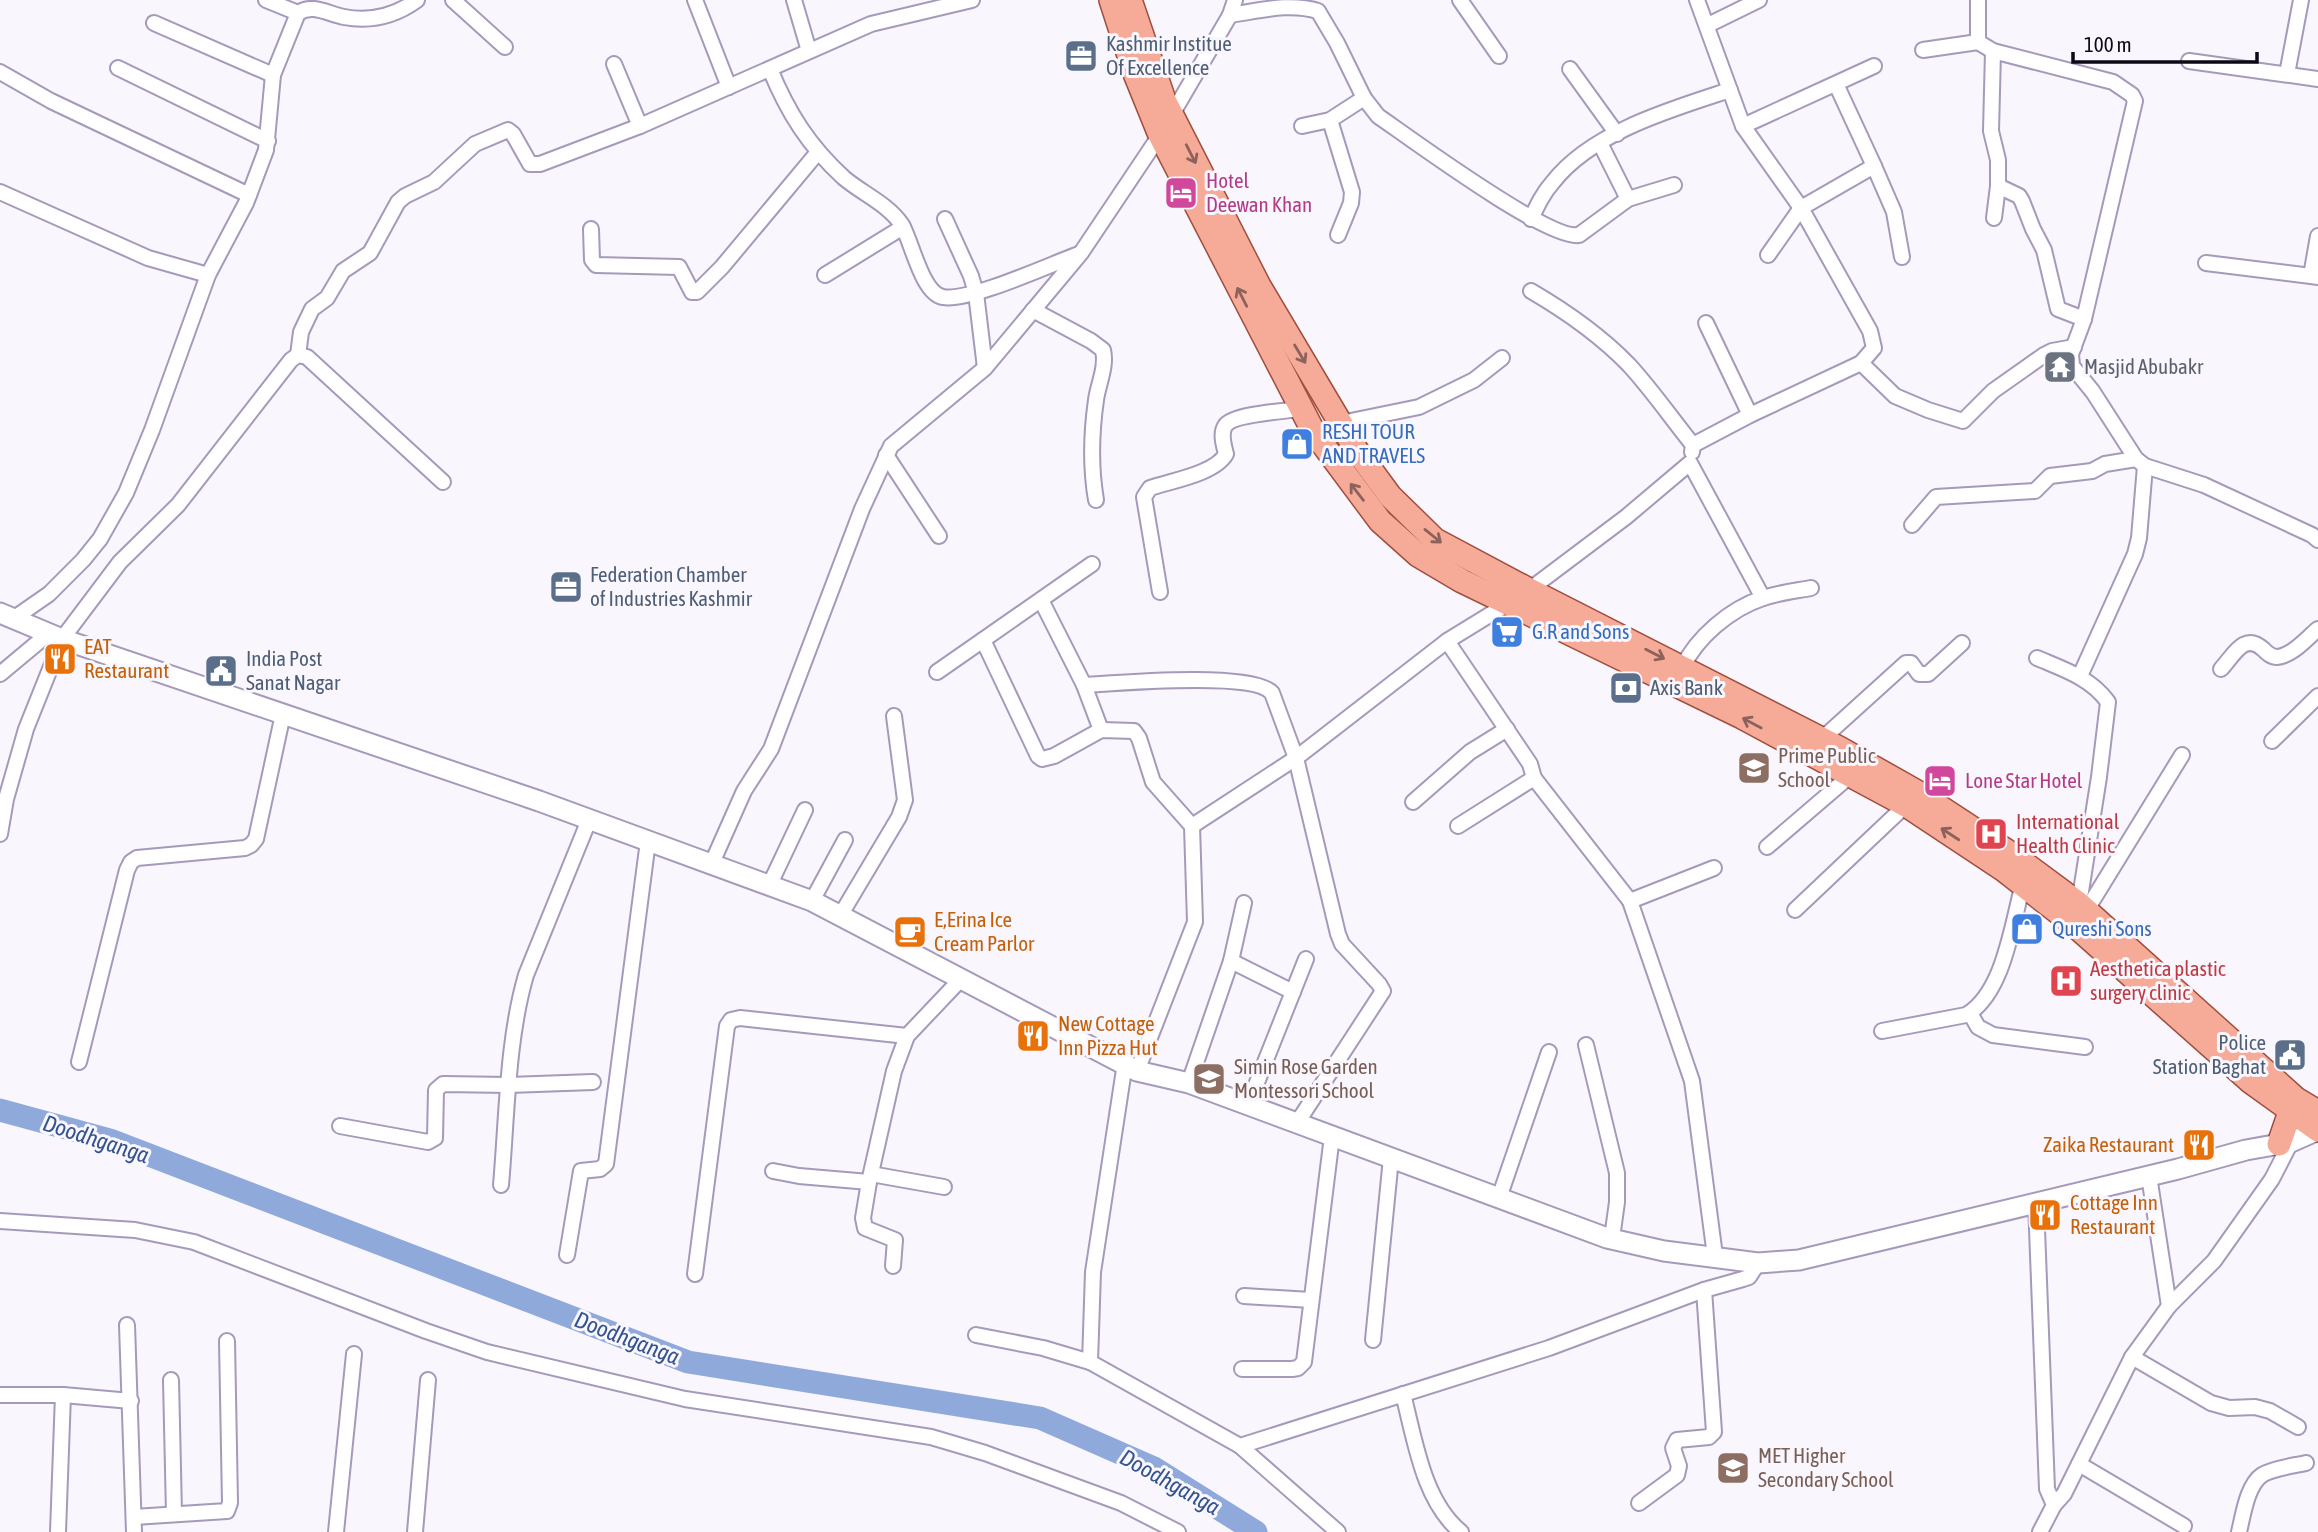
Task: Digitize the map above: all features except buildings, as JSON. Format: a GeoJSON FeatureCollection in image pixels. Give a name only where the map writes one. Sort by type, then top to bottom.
{"type":"FeatureCollection","features":[{"type":"Feature","properties":{"kind":"main road"},"geometry":{"type":"LineString","coordinates":[[1111,0],[1133,71],[1160,135],[1300,409],[1312,431],[1380,521],[1418,555],[1462,581],[1519,596],[1682,668],[1822,739],[1917,792],[2013,855],[2083,907],[2296,1099],[2318,1112]]}},
{"type":"Feature","properties":{"kind":"main road"},"geometry":{"type":"LineString","coordinates":[[1130,0],[1164,100],[1259,286],[1357,451],[1390,496],[1435,540],[1519,596],[1906,805],[2023,884],[2072,923],[2251,1082],[2318,1130]]}},
{"type":"Feature","properties":{"kind":"main road"},"geometry":{"type":"LineString","coordinates":[[7,616],[55,636],[539,801],[770,884],[812,901],[1131,1067],[1189,1083],[1612,1238],[1664,1251],[1758,1263],[1799,1261],[2246,1150],[2285,1143],[2318,1130]]}},
{"type":"Feature","properties":{"kind":"main road"},"geometry":{"type":"LineString","coordinates":[[2285,1143],[2290,1112]]}},
{"type":"Feature","properties":{"kind":"street"},"geometry":{"type":"LineString","coordinates":[[266,0],[298,13],[313,8],[346,17],[379,18],[395,13],[417,0]]}},
{"type":"Feature","properties":{"kind":"street"},"geometry":{"type":"LineString","coordinates":[[453,0],[505,47]]}},
{"type":"Feature","properties":{"kind":"street"},"geometry":{"type":"LineString","coordinates":[[695,0],[729,87]]}},
{"type":"Feature","properties":{"kind":"street"},"geometry":{"type":"LineString","coordinates":[[794,0],[809,51]]}},
{"type":"Feature","properties":{"kind":"street"},"geometry":{"type":"LineString","coordinates":[[298,355],[301,332],[309,315],[333,290],[343,271],[370,253],[398,202],[434,182],[475,144],[508,130],[530,164],[536,165],[640,126],[871,24],[972,0]]}},
{"type":"Feature","properties":{"kind":"street"},"geometry":{"type":"LineString","coordinates":[[712,863],[744,791],[771,748],[862,509],[886,454],[903,434],[985,368],[1081,253],[1160,135],[1230,15],[1235,0]]}},
{"type":"Feature","properties":{"kind":"street"},"geometry":{"type":"LineString","coordinates":[[1460,0],[1499,57]]}},
{"type":"Feature","properties":{"kind":"street"},"geometry":{"type":"LineString","coordinates":[[1693,445],[1861,363],[1874,348],[1870,331],[1801,208],[1743,126],[1697,0]]}},
{"type":"Feature","properties":{"kind":"street"},"geometry":{"type":"LineString","coordinates":[[1708,25],[1759,0]]}},
{"type":"Feature","properties":{"kind":"street"},"geometry":{"type":"LineString","coordinates":[[1978,0],[1978,41]]}},
{"type":"Feature","properties":{"kind":"street"},"geometry":{"type":"LineString","coordinates":[[2287,74],[2301,0]]}},
{"type":"Feature","properties":{"kind":"street"},"geometry":{"type":"LineString","coordinates":[[1230,15],[1289,6],[1320,5],[1364,97],[1378,116],[1531,219],[1564,234],[1578,235],[1628,199],[1674,185]]}},
{"type":"Feature","properties":{"kind":"street"},"geometry":{"type":"LineString","coordinates":[[7,616],[66,578],[100,539],[113,518],[152,430],[208,275],[249,195],[268,141],[274,75],[298,13]]}},
{"type":"Feature","properties":{"kind":"street"},"geometry":{"type":"LineString","coordinates":[[154,23],[274,75]]}},
{"type":"Feature","properties":{"kind":"street"},"geometry":{"type":"LineString","coordinates":[[1923,50],[1978,41],[1993,51],[2113,82],[2132,95],[2135,101],[2084,319],[2071,360],[2072,366],[2093,391],[2140,463],[2140,538],[2080,676]]}},
{"type":"Feature","properties":{"kind":"street"},"geometry":{"type":"LineString","coordinates":[[1993,51],[1991,131],[1997,160],[1998,186],[1994,218]]}},
{"type":"Feature","properties":{"kind":"street"},"geometry":{"type":"LineString","coordinates":[[2189,61],[2318,79]]}},
{"type":"Feature","properties":{"kind":"street"},"geometry":{"type":"LineString","coordinates":[[614,64],[640,126]]}},
{"type":"Feature","properties":{"kind":"street"},"geometry":{"type":"LineString","coordinates":[[1743,126],[1874,66]]}},
{"type":"Feature","properties":{"kind":"street"},"geometry":{"type":"LineString","coordinates":[[118,68],[268,141]]}},
{"type":"Feature","properties":{"kind":"street"},"geometry":{"type":"LineString","coordinates":[[771,69],[793,120],[818,152],[844,177],[884,206],[903,227],[932,292],[948,298],[976,293],[1081,253]]}},
{"type":"Feature","properties":{"kind":"street"},"geometry":{"type":"LineString","coordinates":[[1570,69],[1617,134]]}},
{"type":"Feature","properties":{"kind":"street"},"geometry":{"type":"LineString","coordinates":[[0,72],[51,101],[249,195]]}},
{"type":"Feature","properties":{"kind":"street"},"geometry":{"type":"LineString","coordinates":[[1836,84],[1894,212],[1902,257]]}},
{"type":"Feature","properties":{"kind":"street"},"geometry":{"type":"LineString","coordinates":[[1531,219],[1558,175],[1580,155],[1617,134],[1682,106],[1730,90]]}},
{"type":"Feature","properties":{"kind":"street"},"geometry":{"type":"LineString","coordinates":[[1302,126],[1330,120],[1364,97]]}},
{"type":"Feature","properties":{"kind":"street"},"geometry":{"type":"LineString","coordinates":[[1330,120],[1352,192],[1351,202],[1338,235]]}},
{"type":"Feature","properties":{"kind":"street"},"geometry":{"type":"LineString","coordinates":[[1600,143],[1628,199]]}},
{"type":"Feature","properties":{"kind":"street"},"geometry":{"type":"LineString","coordinates":[[591,229],[592,260],[596,265],[679,267],[692,292],[697,292],[722,267],[818,152]]}},
{"type":"Feature","properties":{"kind":"street"},"geometry":{"type":"LineString","coordinates":[[1768,256],[1801,208],[1874,166]]}},
{"type":"Feature","properties":{"kind":"street"},"geometry":{"type":"LineString","coordinates":[[1998,186],[2019,195],[2047,258],[2058,309],[2084,319]]}},
{"type":"Feature","properties":{"kind":"street"},"geometry":{"type":"LineString","coordinates":[[0,192],[148,258],[208,275]]}},
{"type":"Feature","properties":{"kind":"street"},"geometry":{"type":"LineString","coordinates":[[945,219],[976,293],[985,368]]}},
{"type":"Feature","properties":{"kind":"street"},"geometry":{"type":"LineString","coordinates":[[825,275],[903,227]]}},
{"type":"Feature","properties":{"kind":"street"},"geometry":{"type":"LineString","coordinates":[[2206,263],[2315,277],[2318,236]]}},
{"type":"Feature","properties":{"kind":"street"},"geometry":{"type":"LineString","coordinates":[[1531,291],[1571,315],[1612,348],[1631,367],[1693,445],[1690,463],[1763,598]]}},
{"type":"Feature","properties":{"kind":"street"},"geometry":{"type":"LineString","coordinates":[[1033,310],[1103,350],[1105,362],[1096,402],[1090,465],[1096,500]]}},
{"type":"Feature","properties":{"kind":"street"},"geometry":{"type":"LineString","coordinates":[[1706,323],[1750,415]]}},
{"type":"Feature","properties":{"kind":"street"},"geometry":{"type":"LineString","coordinates":[[1861,363],[1895,396],[1963,421],[1993,391],[2044,355],[2074,347]]}},
{"type":"Feature","properties":{"kind":"street"},"geometry":{"type":"LineString","coordinates":[[0,674],[55,636],[120,562],[178,505],[290,360],[298,355],[307,357],[443,482]]}},
{"type":"Feature","properties":{"kind":"street"},"geometry":{"type":"LineString","coordinates":[[1341,423],[1419,407],[1474,380],[1502,358]]}},
{"type":"Feature","properties":{"kind":"street"},"geometry":{"type":"LineString","coordinates":[[1160,592],[1144,497],[1146,492],[1150,488],[1183,479],[1219,463],[1226,454],[1224,427],[1234,419],[1300,409]]}},
{"type":"Feature","properties":{"kind":"street"},"geometry":{"type":"LineString","coordinates":[[886,454],[939,536]]}},
{"type":"Feature","properties":{"kind":"street"},"geometry":{"type":"LineString","coordinates":[[1192,827],[1296,758],[1447,641],[1519,596],[1626,517],[1690,463]]}},
{"type":"Feature","properties":{"kind":"street"},"geometry":{"type":"LineString","coordinates":[[1912,524],[1936,497],[2035,491],[2050,477],[2092,471],[2105,464],[2140,463],[2204,485],[2318,540]]}},
{"type":"Feature","properties":{"kind":"street"},"geometry":{"type":"LineString","coordinates":[[937,672],[1092,564]]}},
{"type":"Feature","properties":{"kind":"street"},"geometry":{"type":"LineString","coordinates":[[1682,668],[1688,656],[1705,636],[1725,619],[1763,598],[1811,588]]}},
{"type":"Feature","properties":{"kind":"street"},"geometry":{"type":"LineString","coordinates":[[1041,600],[1084,685],[1101,730]]}},
{"type":"Feature","properties":{"kind":"street"},"geometry":{"type":"LineString","coordinates":[[2221,669],[2248,642],[2253,642],[2270,655],[2280,656],[2290,652],[2318,629]]}},
{"type":"Feature","properties":{"kind":"street"},"geometry":{"type":"LineString","coordinates":[[0,834],[17,758],[55,636]]}},
{"type":"Feature","properties":{"kind":"street"},"geometry":{"type":"LineString","coordinates":[[983,640],[1038,756],[1042,759],[1054,756],[1101,730],[1134,731],[1139,738],[1153,782],[1192,827],[1195,922],[1131,1067],[1093,1272],[1090,1363]]}},
{"type":"Feature","properties":{"kind":"street"},"geometry":{"type":"LineString","coordinates":[[1447,641],[1530,764],[1534,778],[1630,901],[1692,1081],[1715,1256]]}},
{"type":"Feature","properties":{"kind":"street"},"geometry":{"type":"LineString","coordinates":[[1822,739],[1906,663],[1911,663],[1919,674],[1928,674],[1962,643]]}},
{"type":"Feature","properties":{"kind":"street"},"geometry":{"type":"LineString","coordinates":[[2037,658],[2080,676],[2101,694],[2108,705],[2083,907]]}},
{"type":"Feature","properties":{"kind":"street"},"geometry":{"type":"LineString","coordinates":[[1084,685],[1161,680],[1247,683],[1267,687],[1276,702],[1296,758],[1338,934],[1342,944],[1383,991],[1297,1123]]}},
{"type":"Feature","properties":{"kind":"street"},"geometry":{"type":"LineString","coordinates":[[2272,741],[2318,696]]}},
{"type":"Feature","properties":{"kind":"street"},"geometry":{"type":"LineString","coordinates":[[79,1062],[131,862],[137,858],[244,848],[251,845],[256,839],[283,714]]}},
{"type":"Feature","properties":{"kind":"street"},"geometry":{"type":"LineString","coordinates":[[840,916],[899,817],[905,800],[894,716]]}},
{"type":"Feature","properties":{"kind":"street"},"geometry":{"type":"LineString","coordinates":[[1413,802],[1470,752],[1507,729]]}},
{"type":"Feature","properties":{"kind":"street"},"geometry":{"type":"LineString","coordinates":[[2083,907],[2182,755]]}},
{"type":"Feature","properties":{"kind":"street"},"geometry":{"type":"LineString","coordinates":[[1767,847],[1851,775]]}},
{"type":"Feature","properties":{"kind":"street"},"geometry":{"type":"LineString","coordinates":[[1458,826],[1534,778]]}},
{"type":"Feature","properties":{"kind":"street"},"geometry":{"type":"LineString","coordinates":[[1795,910],[1906,805]]}},
{"type":"Feature","properties":{"kind":"street"},"geometry":{"type":"LineString","coordinates":[[770,884],[805,810]]}},
{"type":"Feature","properties":{"kind":"street"},"geometry":{"type":"LineString","coordinates":[[502,1185],[509,1085],[519,1000],[526,975],[589,820]]}},
{"type":"Feature","properties":{"kind":"street"},"geometry":{"type":"LineString","coordinates":[[812,901],[845,840]]}},
{"type":"Feature","properties":{"kind":"street"},"geometry":{"type":"LineString","coordinates":[[568,1255],[582,1171],[600,1170],[606,1164],[648,841]]}},
{"type":"Feature","properties":{"kind":"street"},"geometry":{"type":"LineString","coordinates":[[1630,901],[1714,868]]}},
{"type":"Feature","properties":{"kind":"street"},"geometry":{"type":"LineString","coordinates":[[1882,1031],[1951,1019],[1976,1010],[1987,995],[2003,962],[2023,884]]}},
{"type":"Feature","properties":{"kind":"street"},"geometry":{"type":"LineString","coordinates":[[1189,1083],[1231,961],[1244,903]]}},
{"type":"Feature","properties":{"kind":"street"},"geometry":{"type":"LineString","coordinates":[[1248,1105],[1306,960]]}},
{"type":"Feature","properties":{"kind":"street"},"geometry":{"type":"LineString","coordinates":[[1231,961],[1293,992]]}},
{"type":"Feature","properties":{"kind":"street"},"geometry":{"type":"LineString","coordinates":[[892,1266],[895,1240],[865,1228],[864,1224],[870,1178],[894,1071],[907,1036],[962,978]]}},
{"type":"Feature","properties":{"kind":"street"},"geometry":{"type":"LineString","coordinates":[[1970,1013],[1978,1027],[1993,1035],[2085,1047]]}},
{"type":"Feature","properties":{"kind":"street"},"geometry":{"type":"LineString","coordinates":[[695,1274],[727,1026],[731,1020],[740,1018],[907,1036]]}},
{"type":"Feature","properties":{"kind":"street"},"geometry":{"type":"LineString","coordinates":[[1586,1045],[1617,1173],[1617,1202],[1612,1238]]}},
{"type":"Feature","properties":{"kind":"street"},"geometry":{"type":"LineString","coordinates":[[1499,1198],[1549,1052]]}},
{"type":"Feature","properties":{"kind":"street"},"geometry":{"type":"LineString","coordinates":[[340,1126],[428,1142],[435,1138],[436,1090],[439,1086],[593,1083]]}},
{"type":"Feature","properties":{"kind":"street"},"geometry":{"type":"LineString","coordinates":[[1242,1368],[1292,1369],[1301,1365],[1306,1350],[1332,1136]]}},
{"type":"Feature","properties":{"kind":"street"},"geometry":{"type":"LineString","coordinates":[[2039,1532],[2054,1505],[2064,1494],[2132,1357],[2169,1306],[2214,1261],[2272,1179],[2285,1143]]}},
{"type":"Feature","properties":{"kind":"street"},"geometry":{"type":"LineString","coordinates":[[1373,1340],[1391,1158]]}},
{"type":"Feature","properties":{"kind":"street"},"geometry":{"type":"LineString","coordinates":[[773,1171],[799,1176],[870,1178],[944,1187]]}},
{"type":"Feature","properties":{"kind":"street"},"geometry":{"type":"LineString","coordinates":[[2149,1176],[2169,1306]]}},
{"type":"Feature","properties":{"kind":"street"},"geometry":{"type":"LineString","coordinates":[[2036,1203],[2047,1489],[2054,1505]]}},
{"type":"Feature","properties":{"kind":"street"},"geometry":{"type":"LineString","coordinates":[[0,1221],[135,1230],[194,1242],[487,1352],[685,1399],[931,1437],[985,1453],[1121,1503],[1178,1532]]}},
{"type":"Feature","properties":{"kind":"street"},"geometry":{"type":"LineString","coordinates":[[1240,1446],[1549,1348],[1704,1290],[1749,1277],[1758,1263]]}},
{"type":"Feature","properties":{"kind":"street"},"geometry":{"type":"LineString","coordinates":[[1639,1503],[1677,1475],[1679,1466],[1673,1448],[1677,1440],[1709,1437],[1714,1432],[1704,1290]]}},
{"type":"Feature","properties":{"kind":"street"},"geometry":{"type":"LineString","coordinates":[[1244,1296],[1311,1300]]}},
{"type":"Feature","properties":{"kind":"street"},"geometry":{"type":"LineString","coordinates":[[127,1325],[134,1524],[174,1514],[227,1511],[230,1503],[227,1340]]}},
{"type":"Feature","properties":{"kind":"street"},"geometry":{"type":"LineString","coordinates":[[976,1335],[1043,1348],[1090,1363],[1240,1446],[1338,1532]]}},
{"type":"Feature","properties":{"kind":"street"},"geometry":{"type":"LineString","coordinates":[[336,1532],[354,1354]]}},
{"type":"Feature","properties":{"kind":"street"},"geometry":{"type":"LineString","coordinates":[[2132,1357],[2211,1403],[2229,1408],[2255,1407],[2270,1411],[2298,1427]]}},
{"type":"Feature","properties":{"kind":"street"},"geometry":{"type":"LineString","coordinates":[[171,1380],[174,1514]]}},
{"type":"Feature","properties":{"kind":"street"},"geometry":{"type":"LineString","coordinates":[[415,1532],[428,1380]]}},
{"type":"Feature","properties":{"kind":"street"},"geometry":{"type":"LineString","coordinates":[[1403,1394],[1424,1473],[1444,1517],[1461,1532]]}},
{"type":"Feature","properties":{"kind":"street"},"geometry":{"type":"LineString","coordinates":[[0,1395],[63,1395],[131,1401]]}},
{"type":"Feature","properties":{"kind":"street"},"geometry":{"type":"LineString","coordinates":[[58,1532],[63,1395]]}},
{"type":"Feature","properties":{"kind":"street"},"geometry":{"type":"LineString","coordinates":[[2239,1532],[2259,1477],[2265,1473],[2306,1463]]}},
{"type":"Feature","properties":{"kind":"street"},"geometry":{"type":"LineString","coordinates":[[2079,1464],[2184,1525]]}},
{"type":"Feature","properties":{"kind":"waterway","name":"Doodhganga"},"geometry":{"type":"LineString","coordinates":[[0,1110],[110,1140],[688,1362],[1040,1418],[1154,1468],[1256,1532]]}},
{"type":"Feature","properties":{"kind":"place","name":"Kashmir Institue Of Excellence"},"geometry":{"type":"Point","coordinates":[1081,56]}},
{"type":"Feature","properties":{"kind":"place","name":"Hotel Deewan Khan"},"geometry":{"type":"Point","coordinates":[1181,193]}},
{"type":"Feature","properties":{"kind":"place","name":"Masjid Abubakr"},"geometry":{"type":"Point","coordinates":[2060,367]}},
{"type":"Feature","properties":{"kind":"place","name":"RESHI TOUR AND TRAVELS"},"geometry":{"type":"Point","coordinates":[1297,444]}},
{"type":"Feature","properties":{"kind":"place","name":"Federation Chamber of Industries Kashmir"},"geometry":{"type":"Point","coordinates":[566,587]}},
{"type":"Feature","properties":{"kind":"place","name":"G.R and Sons"},"geometry":{"type":"Point","coordinates":[1507,632]}},
{"type":"Feature","properties":{"kind":"place","name":"EAT Restaurant"},"geometry":{"type":"Point","coordinates":[60,659]}},
{"type":"Feature","properties":{"kind":"place","name":"India Post Sanat Nagar"},"geometry":{"type":"Point","coordinates":[221,671]}},
{"type":"Feature","properties":{"kind":"place","name":"Axis Bank"},"geometry":{"type":"Point","coordinates":[1626,688]}},
{"type":"Feature","properties":{"kind":"place","name":"Prime Public School"},"geometry":{"type":"Point","coordinates":[1754,768]}},
{"type":"Feature","properties":{"kind":"place","name":"Lone Star Hotel"},"geometry":{"type":"Point","coordinates":[1940,781]}},
{"type":"Feature","properties":{"kind":"place","name":"International Health Clinic"},"geometry":{"type":"Point","coordinates":[1991,834]}},
{"type":"Feature","properties":{"kind":"place","name":"Qureshi Sons"},"geometry":{"type":"Point","coordinates":[2027,929]}},
{"type":"Feature","properties":{"kind":"place","name":"E,Erina Ice Cream Parlor"},"geometry":{"type":"Point","coordinates":[910,932]}},
{"type":"Feature","properties":{"kind":"place","name":"Aesthetica plastic surgery clinic"},"geometry":{"type":"Point","coordinates":[2066,981]}},
{"type":"Feature","properties":{"kind":"place","name":"New Cottage Inn Pizza Hut"},"geometry":{"type":"Point","coordinates":[1033,1036]}},
{"type":"Feature","properties":{"kind":"place","name":"Police Station Baghat"},"geometry":{"type":"Point","coordinates":[2290,1055]}},
{"type":"Feature","properties":{"kind":"place","name":"Simin Rose Garden Montessori School"},"geometry":{"type":"Point","coordinates":[1209,1079]}},
{"type":"Feature","properties":{"kind":"place","name":"Zaika Restaurant"},"geometry":{"type":"Point","coordinates":[2199,1145]}},
{"type":"Feature","properties":{"kind":"place","name":"Cottage Inn Restaurant"},"geometry":{"type":"Point","coordinates":[2045,1215]}},
{"type":"Feature","properties":{"kind":"place","name":"MET Higher Secondary School"},"geometry":{"type":"Point","coordinates":[1733,1468]}}]}
